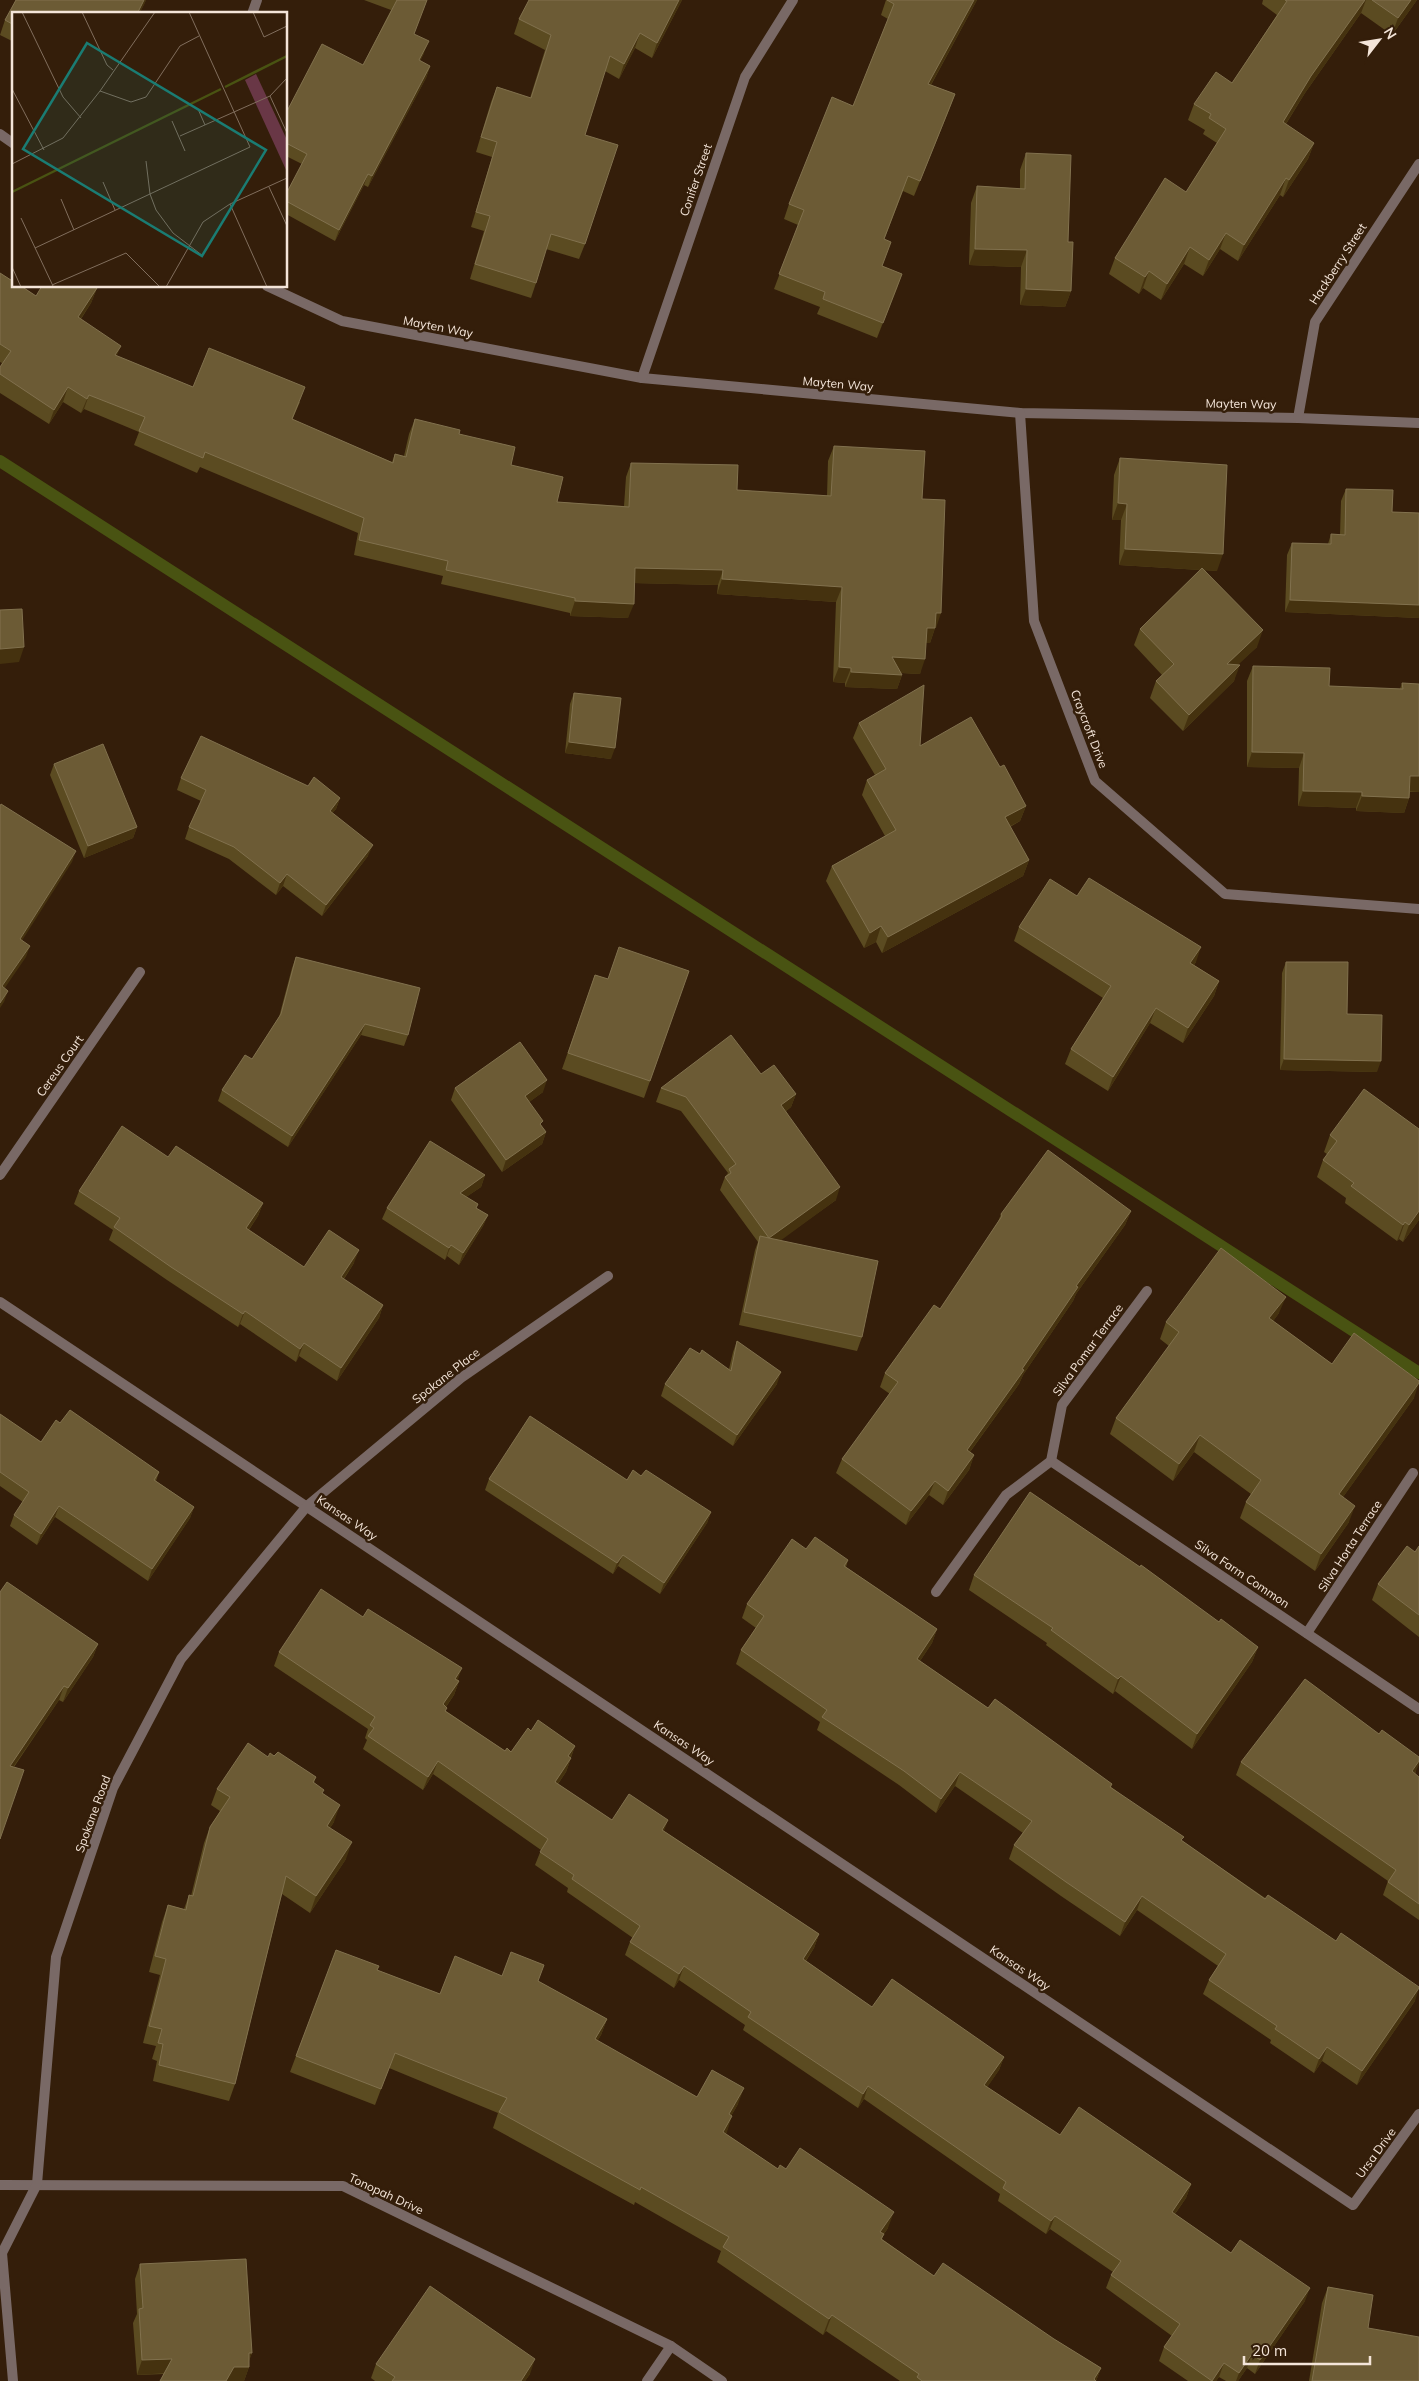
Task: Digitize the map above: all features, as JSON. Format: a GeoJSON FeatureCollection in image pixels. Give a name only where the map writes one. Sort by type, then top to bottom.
{"type":"FeatureCollection","features":[{"type":"Feature","properties":{"kind":"street"},"geometry":{"type":"LineString","coordinates":[[253,12],[258,0]]}},
{"type":"Feature","properties":{"kind":"street","name":"Conifer Street"},"geometry":{"type":"LineString","coordinates":[[642,378],[745,77],[793,0]]}},
{"type":"Feature","properties":{"kind":"street"},"geometry":{"type":"LineString","coordinates":[[0,134],[12,143]]}},
{"type":"Feature","properties":{"kind":"street","name":"Hackberry Street"},"geometry":{"type":"LineString","coordinates":[[1298,418],[1315,322],[1419,164]]}},
{"type":"Feature","properties":{"kind":"street","name":"Mayten Way"},"geometry":{"type":"LineString","coordinates":[[271,288],[342,321],[642,378],[1020,413],[1298,418],[1419,423]]}},
{"type":"Feature","properties":{"kind":"street","name":"Craycroft Drive"},"geometry":{"type":"LineString","coordinates":[[1020,413],[1034,621],[1095,781],[1225,894],[1419,909]]}},
{"type":"Feature","properties":{"kind":"street","name":"Cereus Court"},"geometry":{"type":"LineString","coordinates":[[0,1174],[140,972]]}},
{"type":"Feature","properties":{"kind":"street","name":"Spokane Place"},"geometry":{"type":"LineString","coordinates":[[307,1506],[461,1378],[608,1276]]}},
{"type":"Feature","properties":{"kind":"street","name":"Silva Pomar Terrace"},"geometry":{"type":"LineString","coordinates":[[1051,1461],[1062,1405],[1147,1291]]}},
{"type":"Feature","properties":{"kind":"street","name":"Kansas Way"},"geometry":{"type":"LineString","coordinates":[[0,1302],[1353,2206]]}},
{"type":"Feature","properties":{"kind":"street"},"geometry":{"type":"LineString","coordinates":[[936,1592],[1006,1495],[1051,1461]]}},
{"type":"Feature","properties":{"kind":"street","name":"Silva Farm Common"},"geometry":{"type":"LineString","coordinates":[[1051,1461],[1419,1709]]}},
{"type":"Feature","properties":{"kind":"street","name":"Silva Horta Terrace"},"geometry":{"type":"LineString","coordinates":[[1307,1633],[1413,1473]]}},
{"type":"Feature","properties":{"kind":"street","name":"Spokane Road"},"geometry":{"type":"LineString","coordinates":[[38,2184],[56,1957],[113,1788],[180,1659],[307,1506]]}},
{"type":"Feature","properties":{"kind":"street","name":"Ursa Drive"},"geometry":{"type":"LineString","coordinates":[[1353,2206],[1419,2114]]}},
{"type":"Feature","properties":{"kind":"street"},"geometry":{"type":"LineString","coordinates":[[13,2381],[2,2253],[38,2184]]}},
{"type":"Feature","properties":{"kind":"street","name":"Tonopah Drive"},"geometry":{"type":"LineString","coordinates":[[0,2185],[343,2186],[671,2346],[722,2381]]}},
{"type":"Feature","properties":{"kind":"street"},"geometry":{"type":"LineString","coordinates":[[647,2381],[671,2346]]}},
{"type":"Feature","properties":{"kind":"building"},"geometry":{"type":"Polygon","coordinates":[[[16,0],[144,0],[138,12],[12,12],[12,24],[5,20],[16,0]]]}},
{"type":"Feature","properties":{"kind":"building"},"geometry":{"type":"Polygon","coordinates":[[[397,0],[427,0],[414,34],[429,41],[419,60],[430,66],[372,176],[368,174],[339,230],[288,202],[288,190],[307,154],[288,144],[288,109],[322,44],[363,65],[397,0]]]}},
{"type":"Feature","properties":{"kind":"building"},"geometry":{"type":"Polygon","coordinates":[[[529,0],[679,0],[657,43],[640,33],[624,64],[610,56],[585,135],[618,145],[585,244],[551,234],[536,283],[475,264],[490,216],[476,212],[497,142],[481,137],[497,87],[531,98],[551,35],[519,19],[529,0]]]}},
{"type":"Feature","properties":{"kind":"building"},"geometry":{"type":"Polygon","coordinates":[[[887,0],[974,0],[928,84],[955,94],[920,181],[908,176],[884,239],[891,242],[882,266],[902,274],[883,323],[823,299],[825,292],[779,274],[804,210],[789,204],[832,97],[853,106],[894,4],[887,0]]]}},
{"type":"Feature","properties":{"kind":"building"},"geometry":{"type":"Polygon","coordinates":[[[1285,0],[1365,0],[1311,76],[1283,122],[1314,143],[1289,180],[1286,178],[1244,245],[1226,233],[1209,260],[1190,247],[1167,284],[1149,271],[1145,277],[1115,258],[1165,178],[1186,192],[1226,129],[1209,118],[1211,114],[1194,104],[1216,72],[1232,83],[1287,1],[1285,0]]]}},
{"type":"Feature","properties":{"kind":"building"},"geometry":{"type":"Polygon","coordinates":[[[1372,0],[1411,0],[1398,18],[1372,0]]]}},
{"type":"Feature","properties":{"kind":"building"},"geometry":{"type":"Polygon","coordinates":[[[1026,153],[1071,155],[1068,242],[1073,242],[1071,291],[1026,289],[1027,250],[975,249],[977,186],[1025,189],[1026,153]]]}},
{"type":"Feature","properties":{"kind":"building"},"geometry":{"type":"Polygon","coordinates":[[[0,273],[12,281],[12,288],[24,288],[36,296],[41,288],[97,288],[78,317],[121,346],[115,355],[193,387],[209,348],[305,387],[292,419],[393,463],[395,454],[406,457],[415,419],[460,430],[459,434],[515,447],[511,465],[563,477],[557,502],[629,507],[631,463],[738,465],[737,490],[831,496],[834,446],[925,451],[922,499],[945,500],[941,613],[936,613],[935,628],[927,628],[925,659],[892,657],[902,675],[851,672],[851,668],[839,667],[842,587],[722,579],[723,570],[635,568],[634,604],[575,601],[575,598],[446,570],[448,561],[359,540],[364,518],[205,452],[203,458],[139,431],[145,417],[89,395],[87,399],[68,387],[54,410],[0,374],[0,367],[11,351],[0,344],[0,273]]]}},
{"type":"Feature","properties":{"kind":"building"},"geometry":{"type":"Polygon","coordinates":[[[1120,458],[1227,465],[1223,554],[1125,549],[1127,504],[1118,503],[1120,458]]]}},
{"type":"Feature","properties":{"kind":"building"},"geometry":{"type":"Polygon","coordinates":[[[1346,489],[1393,490],[1392,512],[1419,513],[1419,605],[1290,600],[1292,543],[1331,544],[1331,534],[1345,535],[1346,489]]]}},
{"type":"Feature","properties":{"kind":"building"},"geometry":{"type":"Polygon","coordinates":[[[1202,568],[1263,630],[1227,664],[1240,665],[1189,715],[1156,681],[1174,664],[1140,629],[1202,568]]]}},
{"type":"Feature","properties":{"kind":"building"},"geometry":{"type":"Polygon","coordinates":[[[22,609],[24,647],[0,649],[0,610],[22,609]]]}},
{"type":"Feature","properties":{"kind":"building"},"geometry":{"type":"Polygon","coordinates":[[[1253,666],[1330,668],[1329,686],[1403,689],[1402,683],[1419,684],[1419,776],[1410,776],[1409,798],[1362,796],[1362,792],[1303,791],[1304,753],[1252,752],[1253,666]]]}},
{"type":"Feature","properties":{"kind":"building"},"geometry":{"type":"Polygon","coordinates":[[[924,685],[920,746],[971,717],[1000,767],[1004,765],[1026,806],[1005,817],[1029,860],[888,937],[881,926],[870,933],[832,866],[896,830],[867,780],[886,769],[859,723],[924,685]]]}},
{"type":"Feature","properties":{"kind":"building"},"geometry":{"type":"Polygon","coordinates":[[[574,693],[621,698],[615,748],[569,742],[574,693]]]}},
{"type":"Feature","properties":{"kind":"building"},"geometry":{"type":"Polygon","coordinates":[[[201,736],[308,786],[314,777],[340,798],[330,811],[373,845],[326,905],[287,874],[280,883],[234,847],[189,827],[206,790],[181,778],[201,736]]]}},
{"type":"Feature","properties":{"kind":"building"},"geometry":{"type":"Polygon","coordinates":[[[103,744],[137,827],[88,846],[54,764],[103,744]]]}},
{"type":"Feature","properties":{"kind":"building"},"geometry":{"type":"Polygon","coordinates":[[[1,804],[76,851],[20,939],[30,946],[2,986],[8,991],[0,1003],[0,806],[1,804]]]}},
{"type":"Feature","properties":{"kind":"building"},"geometry":{"type":"Polygon","coordinates":[[[1089,878],[1201,947],[1190,963],[1219,981],[1188,1028],[1156,1008],[1113,1077],[1071,1049],[1111,986],[1019,927],[1050,879],[1077,896],[1089,878]]]}},
{"type":"Feature","properties":{"kind":"building"},"geometry":{"type":"Polygon","coordinates":[[[619,947],[689,971],[650,1081],[568,1053],[595,975],[608,979],[619,947]]]}},
{"type":"Feature","properties":{"kind":"building"},"geometry":{"type":"Polygon","coordinates":[[[296,957],[420,988],[408,1035],[365,1024],[292,1136],[222,1090],[245,1055],[252,1059],[281,1014],[296,957]]]}},
{"type":"Feature","properties":{"kind":"building"},"geometry":{"type":"Polygon","coordinates":[[[1286,962],[1348,962],[1347,1014],[1382,1015],[1381,1061],[1284,1059],[1286,962]]]}},
{"type":"Feature","properties":{"kind":"building"},"geometry":{"type":"Polygon","coordinates":[[[731,1035],[761,1074],[774,1065],[796,1094],[781,1105],[840,1187],[769,1238],[725,1177],[731,1173],[729,1169],[736,1164],[686,1097],[661,1088],[731,1035]]]}},
{"type":"Feature","properties":{"kind":"building"},"geometry":{"type":"Polygon","coordinates":[[[520,1042],[547,1080],[525,1096],[543,1121],[540,1124],[546,1132],[506,1160],[455,1088],[520,1042]]]}},
{"type":"Feature","properties":{"kind":"building"},"geometry":{"type":"Polygon","coordinates":[[[1364,1089],[1419,1129],[1419,1211],[1409,1225],[1405,1222],[1403,1225],[1351,1186],[1354,1183],[1323,1160],[1337,1141],[1330,1135],[1364,1089]]]}},
{"type":"Feature","properties":{"kind":"building"},"geometry":{"type":"Polygon","coordinates":[[[122,1126],[168,1157],[176,1146],[263,1203],[246,1228],[304,1267],[329,1230],[359,1250],[341,1277],[383,1305],[341,1368],[304,1343],[300,1349],[245,1311],[243,1314],[171,1267],[114,1227],[120,1218],[79,1191],[122,1126]]]}},
{"type":"Feature","properties":{"kind":"building"},"geometry":{"type":"Polygon","coordinates":[[[430,1141],[485,1175],[460,1193],[478,1204],[476,1208],[488,1215],[463,1253],[451,1245],[449,1248],[387,1208],[430,1141]]]}},
{"type":"Feature","properties":{"kind":"building"},"geometry":{"type":"Polygon","coordinates":[[[1048,1150],[1131,1211],[1076,1286],[1078,1287],[1022,1369],[1024,1370],[967,1450],[974,1455],[948,1491],[935,1481],[911,1511],[842,1459],[898,1382],[885,1373],[934,1305],[940,1309],[1002,1216],[1001,1214],[1048,1150]]]}},
{"type":"Feature","properties":{"kind":"building"},"geometry":{"type":"Polygon","coordinates":[[[760,1236],[878,1261],[862,1337],[744,1312],[760,1236]]]}},
{"type":"Feature","properties":{"kind":"building"},"geometry":{"type":"Polygon","coordinates":[[[1221,1248],[1286,1297],[1269,1318],[1332,1364],[1354,1333],[1419,1381],[1339,1494],[1355,1506],[1321,1554],[1246,1502],[1261,1480],[1200,1435],[1179,1464],[1116,1418],[1179,1332],[1166,1322],[1221,1248]]]}},
{"type":"Feature","properties":{"kind":"building"},"geometry":{"type":"Polygon","coordinates":[[[737,1341],[781,1372],[737,1435],[665,1384],[690,1348],[700,1354],[702,1350],[731,1371],[737,1341]]]}},
{"type":"Feature","properties":{"kind":"building"},"geometry":{"type":"Polygon","coordinates":[[[70,1410],[159,1472],[154,1480],[194,1507],[152,1569],[59,1506],[41,1534],[14,1515],[29,1492],[0,1472],[0,1414],[41,1442],[56,1420],[60,1423],[70,1410]]]}},
{"type":"Feature","properties":{"kind":"building"},"geometry":{"type":"Polygon","coordinates":[[[530,1416],[627,1480],[633,1470],[641,1476],[646,1470],[711,1512],[664,1583],[623,1555],[617,1563],[489,1479],[530,1416]]]}},
{"type":"Feature","properties":{"kind":"building"},"geometry":{"type":"Polygon","coordinates":[[[1030,1492],[1140,1567],[1141,1565],[1219,1622],[1221,1619],[1258,1647],[1197,1734],[1121,1676],[1118,1679],[1051,1630],[1053,1628],[974,1575],[1030,1492]]]}},
{"type":"Feature","properties":{"kind":"building"},"geometry":{"type":"Polygon","coordinates":[[[815,1537],[848,1560],[844,1566],[937,1629],[917,1659],[988,1708],[995,1699],[1112,1784],[1110,1787],[1184,1837],[1181,1840],[1265,1899],[1268,1895],[1336,1941],[1341,1933],[1419,1987],[1362,2071],[1327,2047],[1319,2059],[1275,2029],[1277,2026],[1209,1980],[1226,1954],[1142,1896],[1125,1922],[1014,1845],[1032,1821],[960,1772],[941,1799],[904,1771],[822,1717],[827,1710],[741,1650],[764,1616],[747,1604],[792,1539],[806,1549],[815,1537]]]}},
{"type":"Feature","properties":{"kind":"building"},"geometry":{"type":"Polygon","coordinates":[[[1407,1546],[1415,1552],[1419,1546],[1419,1615],[1378,1584],[1407,1546]]]}},
{"type":"Feature","properties":{"kind":"building"},"geometry":{"type":"Polygon","coordinates":[[[7,1582],[98,1644],[68,1688],[64,1686],[10,1766],[24,1770],[0,1839],[0,1592],[7,1582]]]}},
{"type":"Feature","properties":{"kind":"building"},"geometry":{"type":"Polygon","coordinates":[[[321,1589],[363,1617],[368,1609],[462,1668],[455,1679],[459,1681],[443,1704],[447,1708],[445,1711],[505,1751],[507,1748],[511,1752],[528,1728],[531,1731],[538,1720],[575,1746],[568,1756],[571,1758],[555,1782],[612,1820],[629,1794],[668,1820],[662,1830],[819,1934],[803,1959],[872,2007],[892,1979],[1004,2057],[984,2085],[1060,2135],[1079,2107],[1191,2184],[1172,2212],[1231,2253],[1240,2240],[1310,2288],[1260,2360],[1252,2354],[1239,2373],[1224,2363],[1212,2381],[1164,2347],[1180,2324],[1111,2275],[1121,2261],[1055,2216],[1051,2221],[1003,2188],[1006,2182],[868,2086],[863,2094],[748,2017],[751,2012],[684,1966],[679,1974],[630,1942],[640,1926],[572,1879],[574,1875],[540,1852],[548,1839],[438,1761],[428,1777],[368,1736],[374,1728],[370,1725],[375,1717],[279,1652],[321,1589]]]}},
{"type":"Feature","properties":{"kind":"building"},"geometry":{"type":"Polygon","coordinates":[[[1305,1679],[1379,1734],[1382,1730],[1419,1757],[1419,1761],[1412,1771],[1419,1777],[1419,1904],[1388,1882],[1396,1870],[1241,1762],[1305,1679]]]}},
{"type":"Feature","properties":{"kind":"building"},"geometry":{"type":"Polygon","coordinates":[[[248,1743],[268,1757],[270,1753],[274,1756],[278,1752],[316,1777],[313,1782],[324,1790],[322,1793],[340,1805],[327,1826],[352,1842],[316,1896],[286,1876],[235,2084],[159,2065],[163,2044],[158,2043],[162,2029],[149,2026],[166,1959],[155,1956],[168,1905],[186,1910],[189,1895],[193,1896],[210,1827],[230,1797],[217,1789],[248,1743]]]}},
{"type":"Feature","properties":{"kind":"building"},"geometry":{"type":"Polygon","coordinates":[[[336,1950],[379,1966],[377,1970],[440,1994],[455,1956],[502,1976],[511,1952],[544,1965],[538,1981],[607,2019],[595,2039],[697,2097],[712,2070],[744,2088],[729,2114],[732,2116],[723,2132],[778,2169],[780,2165],[786,2169],[800,2148],[894,2212],[880,2232],[884,2234],[881,2239],[934,2276],[943,2263],[1054,2339],[1101,2368],[1094,2379],[1096,2381],[922,2381],[917,2377],[919,2374],[832,2315],[829,2319],[723,2247],[729,2237],[641,2187],[640,2190],[499,2112],[507,2098],[395,2053],[381,2089],[296,2056],[336,1950]]]}},
{"type":"Feature","properties":{"kind":"building"},"geometry":{"type":"Polygon","coordinates":[[[246,2259],[252,2353],[249,2353],[249,2367],[234,2367],[226,2381],[160,2381],[172,2359],[142,2360],[139,2309],[143,2308],[140,2264],[246,2259]]]}},
{"type":"Feature","properties":{"kind":"building"},"geometry":{"type":"Polygon","coordinates":[[[430,2286],[535,2359],[521,2381],[392,2381],[395,2377],[376,2364],[430,2286]]]}},
{"type":"Feature","properties":{"kind":"building"},"geometry":{"type":"Polygon","coordinates":[[[1328,2287],[1373,2295],[1368,2328],[1419,2337],[1419,2381],[1312,2381],[1328,2287]]]}},
{"type":"Feature","properties":{"kind":"waterway"},"geometry":{"type":"LineString","coordinates":[[0,461],[1419,1373]]}}]}
